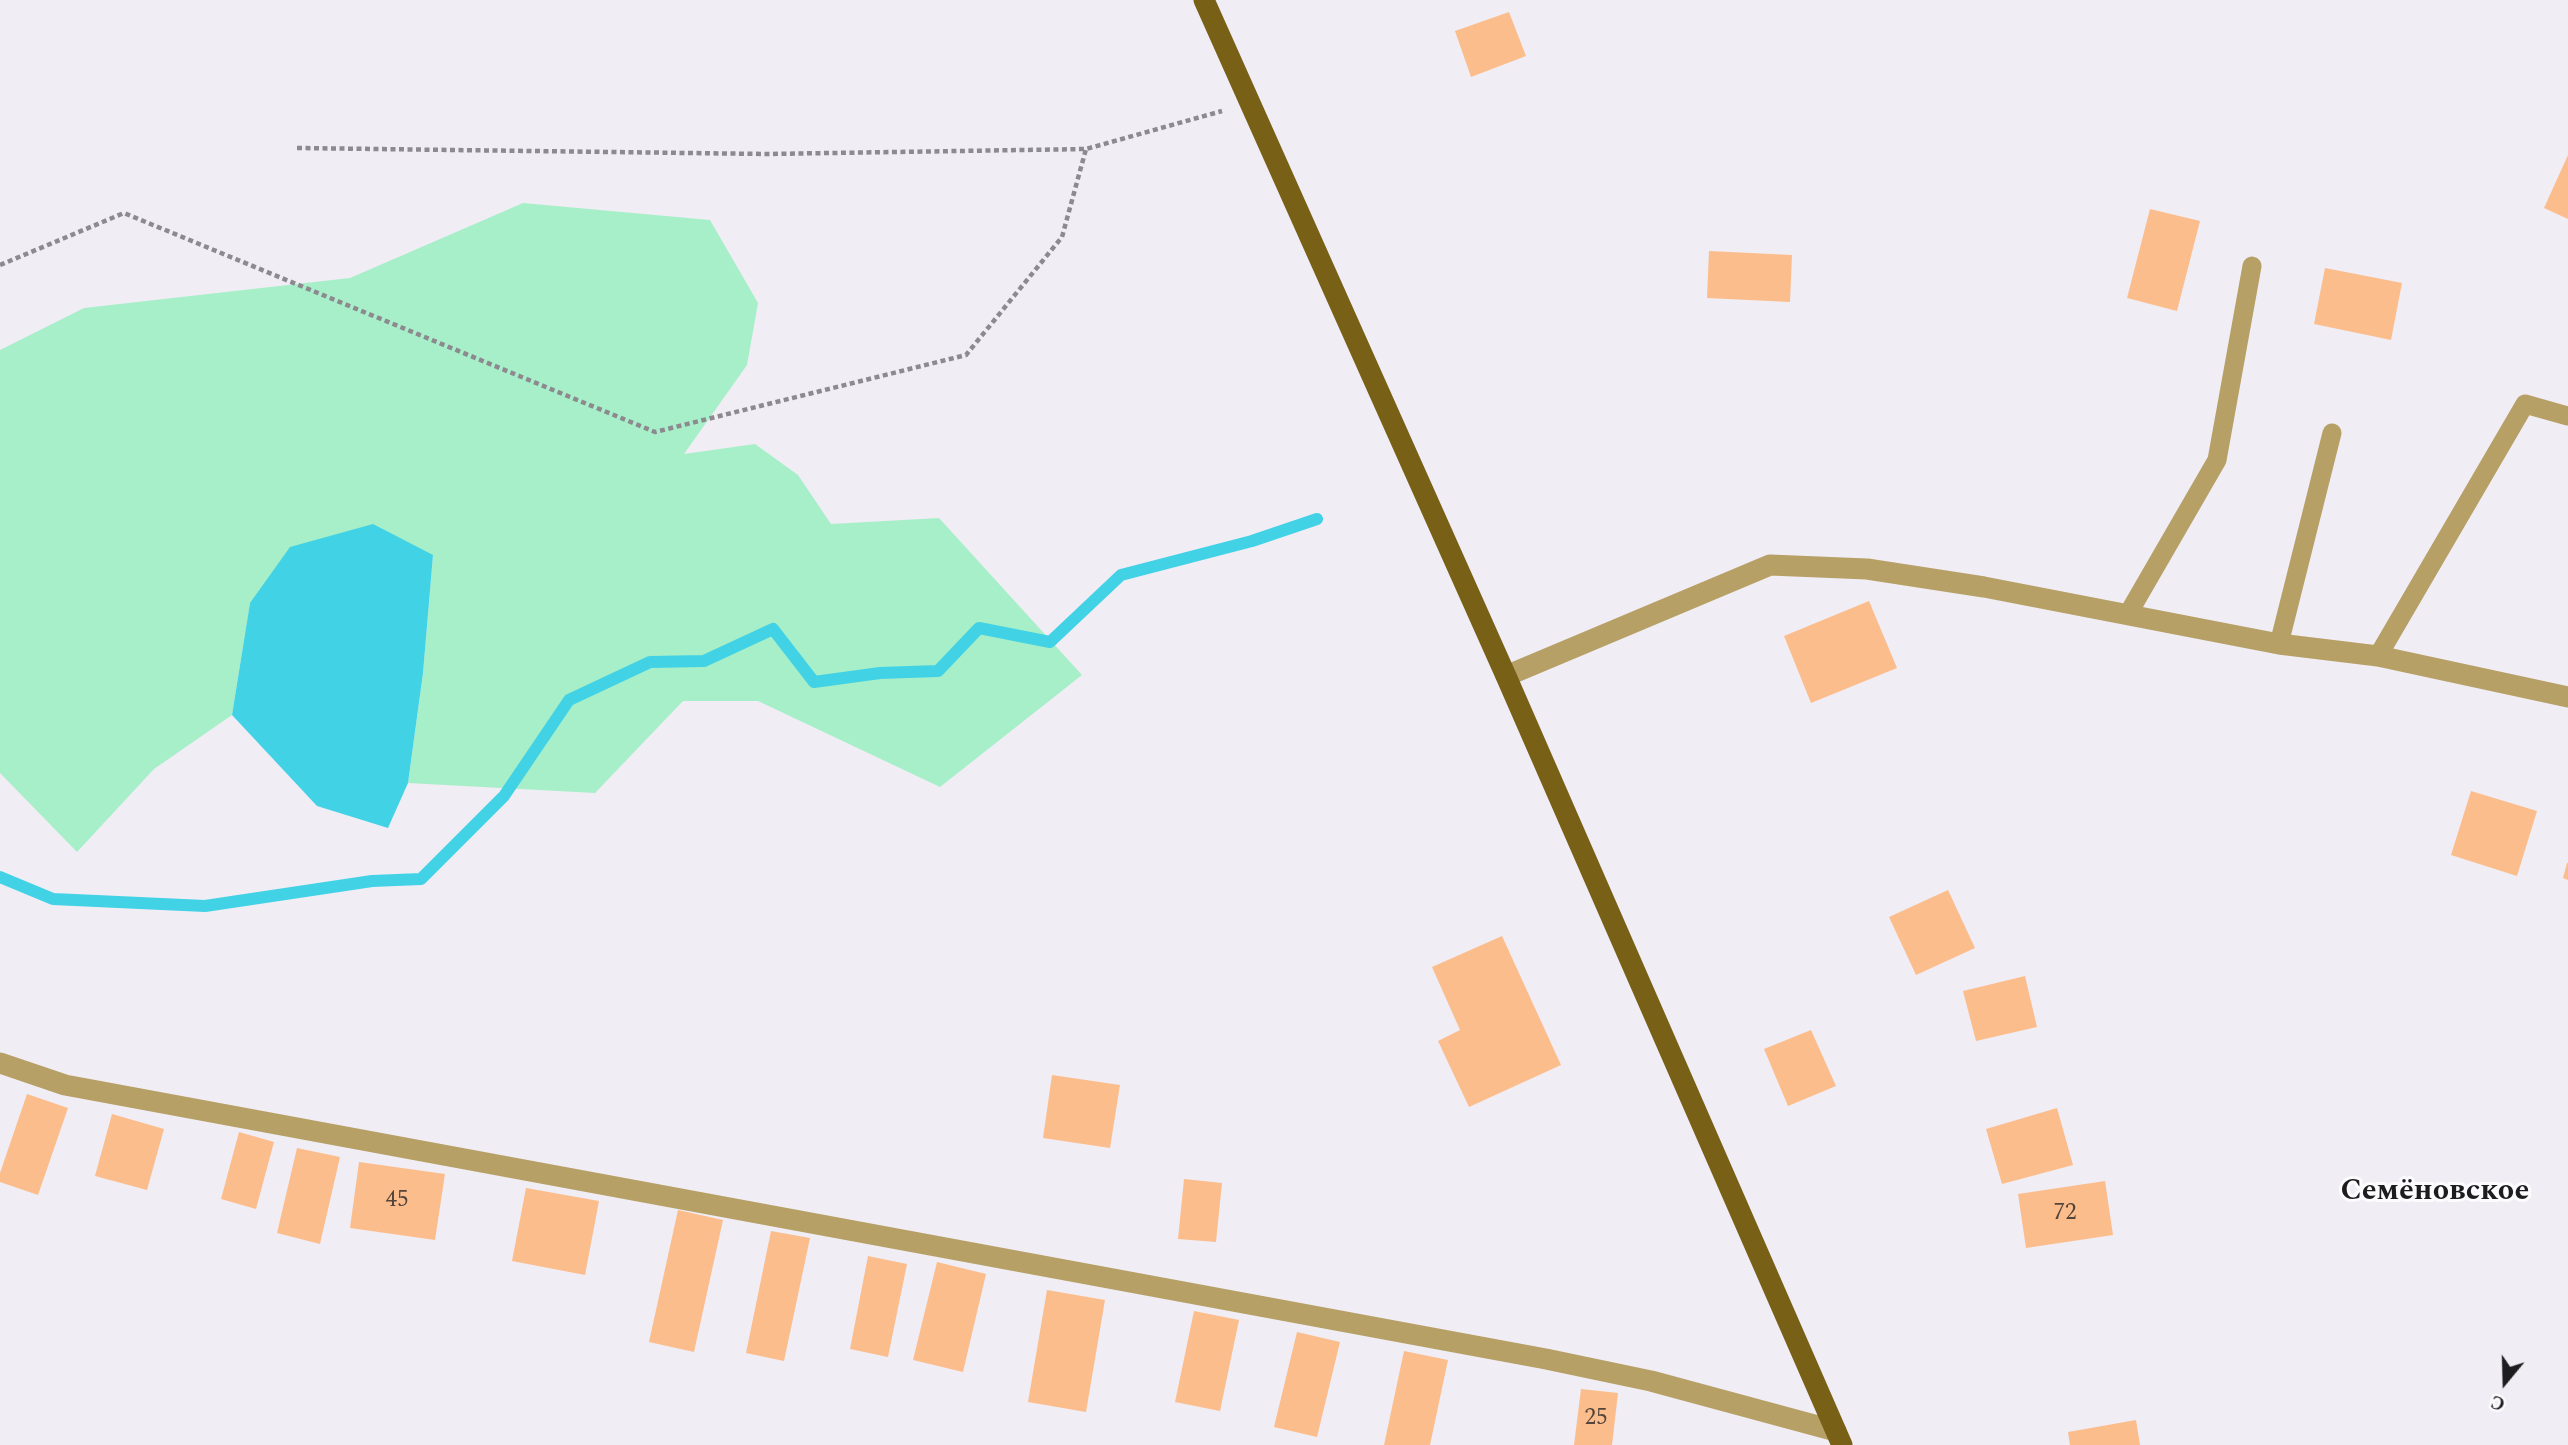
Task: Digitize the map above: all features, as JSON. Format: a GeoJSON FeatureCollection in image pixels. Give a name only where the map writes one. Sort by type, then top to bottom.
{"type":"FeatureCollection","features":[{"type":"Feature","properties":{"kind":"main road"},"geometry":{"type":"LineString","coordinates":[[1204,0],[1506,676],[1839,1438]]}},
{"type":"Feature","properties":{"kind":"street"},"geometry":{"type":"LineString","coordinates":[[1506,676],[1770,565],[1867,569],[1984,587],[2279,644],[2378,656],[2568,697]]}},
{"type":"Feature","properties":{"kind":"street"},"geometry":{"type":"LineString","coordinates":[[0,1063],[65,1085],[1546,1359],[1651,1381],[1839,1438]]}},
{"type":"Feature","properties":{"kind":"lane"},"geometry":{"type":"LineString","coordinates":[[2128,614],[2217,460],[2252,266]]}},
{"type":"Feature","properties":{"kind":"lane"},"geometry":{"type":"LineString","coordinates":[[2378,656],[2525,404],[2568,416]]}},
{"type":"Feature","properties":{"kind":"lane"},"geometry":{"type":"LineString","coordinates":[[2279,644],[2332,432]]}},
{"type":"Feature","properties":{"kind":"path"},"geometry":{"type":"LineString","coordinates":[[297,148],[767,154],[1086,149],[1250,103]]}},
{"type":"Feature","properties":{"kind":"path"},"geometry":{"type":"LineString","coordinates":[[0,265],[124,212],[655,432],[966,355],[1062,237],[1086,149]]}},
{"type":"Feature","properties":{"kind":"green space"},"geometry":{"type":"Polygon","coordinates":[[[523,203],[710,220],[758,303],[747,365],[684,454],[755,444],[798,475],[831,524],[939,518],[1082,675],[940,787],[758,701],[683,701],[595,793],[408,783],[423,673],[433,555],[250,603],[232,715],[154,769],[77,852],[0,773],[0,350],[84,308],[350,278],[523,203]]]}},
{"type":"Feature","properties":{"kind":"water"},"geometry":{"type":"Polygon","coordinates":[[[373,524],[433,555],[423,673],[408,783],[388,828],[317,806],[232,715],[250,603],[290,547],[373,524]]]}},
{"type":"Feature","properties":{"kind":"building"},"geometry":{"type":"Polygon","coordinates":[[[1509,12],[1526,56],[1471,77],[1455,31],[1509,12]]]}},
{"type":"Feature","properties":{"kind":"building"},"geometry":{"type":"Polygon","coordinates":[[[2568,155],[2568,219],[2544,208],[2568,155]]]}},
{"type":"Feature","properties":{"kind":"building"},"geometry":{"type":"Polygon","coordinates":[[[2150,209],[2200,221],[2177,311],[2127,298],[2150,209]]]}},
{"type":"Feature","properties":{"kind":"building"},"geometry":{"type":"Polygon","coordinates":[[[1709,251],[1792,255],[1790,302],[1707,298],[1709,251]]]}},
{"type":"Feature","properties":{"kind":"building"},"geometry":{"type":"Polygon","coordinates":[[[2325,268],[2402,283],[2391,340],[2314,324],[2325,268]]]}},
{"type":"Feature","properties":{"kind":"building"},"geometry":{"type":"Polygon","coordinates":[[[1869,601],[1897,668],[1811,703],[1784,636],[1869,601]]]}},
{"type":"Feature","properties":{"kind":"building"},"geometry":{"type":"Polygon","coordinates":[[[2471,791],[2537,811],[2517,876],[2451,855],[2471,791]]]}},
{"type":"Feature","properties":{"kind":"building"},"geometry":{"type":"Polygon","coordinates":[[[2568,863],[2568,880],[2563,878],[2568,863]]]}},
{"type":"Feature","properties":{"kind":"building"},"geometry":{"type":"Polygon","coordinates":[[[1948,890],[1975,948],[1916,975],[1889,917],[1948,890]]]}},
{"type":"Feature","properties":{"kind":"building"},"geometry":{"type":"Polygon","coordinates":[[[1502,936],[1561,1065],[1469,1107],[1438,1041],[1460,1030],[1432,967],[1502,936]]]}},
{"type":"Feature","properties":{"kind":"building"},"geometry":{"type":"Polygon","coordinates":[[[2025,976],[2037,1027],[1976,1041],[1963,991],[2025,976]]]}},
{"type":"Feature","properties":{"kind":"building"},"geometry":{"type":"Polygon","coordinates":[[[1811,1030],[1836,1086],[1788,1106],[1764,1049],[1811,1030]]]}},
{"type":"Feature","properties":{"kind":"building"},"geometry":{"type":"Polygon","coordinates":[[[1052,1075],[1120,1085],[1110,1148],[1043,1138],[1052,1075]]]}},
{"type":"Feature","properties":{"kind":"building"},"geometry":{"type":"Polygon","coordinates":[[[27,1094],[68,1108],[38,1195],[0,1182],[0,1173],[27,1094]]]}},
{"type":"Feature","properties":{"kind":"building"},"geometry":{"type":"Polygon","coordinates":[[[2057,1108],[2073,1165],[2002,1184],[1986,1129],[2057,1108]]]}},
{"type":"Feature","properties":{"kind":"building"},"geometry":{"type":"Polygon","coordinates":[[[112,1114],[164,1129],[147,1190],[95,1176],[112,1114]]]}},
{"type":"Feature","properties":{"kind":"building"},"geometry":{"type":"Polygon","coordinates":[[[239,1132],[274,1142],[256,1209],[221,1199],[239,1132]]]}},
{"type":"Feature","properties":{"kind":"building"},"geometry":{"type":"Polygon","coordinates":[[[297,1148],[340,1157],[320,1244],[277,1233],[297,1148]]]}},
{"type":"Feature","properties":{"kind":"building"},"geometry":{"type":"Polygon","coordinates":[[[359,1162],[445,1174],[435,1240],[350,1228],[359,1162]]]}},
{"type":"Feature","properties":{"kind":"building"},"geometry":{"type":"Polygon","coordinates":[[[1184,1179],[1222,1183],[1216,1242],[1178,1239],[1184,1179]]]}},
{"type":"Feature","properties":{"kind":"building"},"geometry":{"type":"Polygon","coordinates":[[[2105,1181],[2113,1235],[2026,1248],[2018,1194],[2105,1181]]]}},
{"type":"Feature","properties":{"kind":"building"},"geometry":{"type":"Polygon","coordinates":[[[526,1188],[599,1201],[585,1275],[512,1261],[526,1188]]]}},
{"type":"Feature","properties":{"kind":"building"},"geometry":{"type":"Polygon","coordinates":[[[678,1210],[723,1220],[694,1352],[649,1342],[678,1210]]]}},
{"type":"Feature","properties":{"kind":"building"},"geometry":{"type":"Polygon","coordinates":[[[771,1231],[810,1238],[784,1361],[746,1353],[771,1231]]]}},
{"type":"Feature","properties":{"kind":"building"},"geometry":{"type":"Polygon","coordinates":[[[868,1256],[907,1264],[888,1357],[850,1349],[868,1256]]]}},
{"type":"Feature","properties":{"kind":"building"},"geometry":{"type":"Polygon","coordinates":[[[937,1262],[986,1274],[963,1372],[913,1360],[937,1262]]]}},
{"type":"Feature","properties":{"kind":"building"},"geometry":{"type":"Polygon","coordinates":[[[1047,1290],[1105,1300],[1086,1412],[1028,1402],[1047,1290]]]}},
{"type":"Feature","properties":{"kind":"building"},"geometry":{"type":"Polygon","coordinates":[[[1194,1311],[1239,1320],[1220,1411],[1175,1402],[1194,1311]]]}},
{"type":"Feature","properties":{"kind":"building"},"geometry":{"type":"Polygon","coordinates":[[[1297,1332],[1340,1342],[1317,1437],[1274,1427],[1297,1332]]]}},
{"type":"Feature","properties":{"kind":"building"},"geometry":{"type":"Polygon","coordinates":[[[1404,1351],[1448,1360],[1430,1445],[1384,1445],[1404,1351]]]}},
{"type":"Feature","properties":{"kind":"building"},"geometry":{"type":"Polygon","coordinates":[[[1581,1389],[1618,1393],[1612,1445],[1574,1445],[1581,1389]]]}},
{"type":"Feature","properties":{"kind":"building"},"geometry":{"type":"Polygon","coordinates":[[[2136,1420],[2140,1445],[2070,1445],[2068,1432],[2136,1420]]]}},
{"type":"Feature","properties":{"kind":"waterway"},"geometry":{"type":"LineString","coordinates":[[0,877],[53,899],[205,906],[372,881],[421,879],[504,796],[569,700],[650,662],[704,661],[773,629],[814,682],[880,673],[938,671],[979,628],[1050,642],[1121,575],[1252,541],[1317,519]]}},
{"type":"Feature","properties":{"kind":"district","name":"Семёновское"},"geometry":{"type":"Point","coordinates":[2435,1193]}}]}
